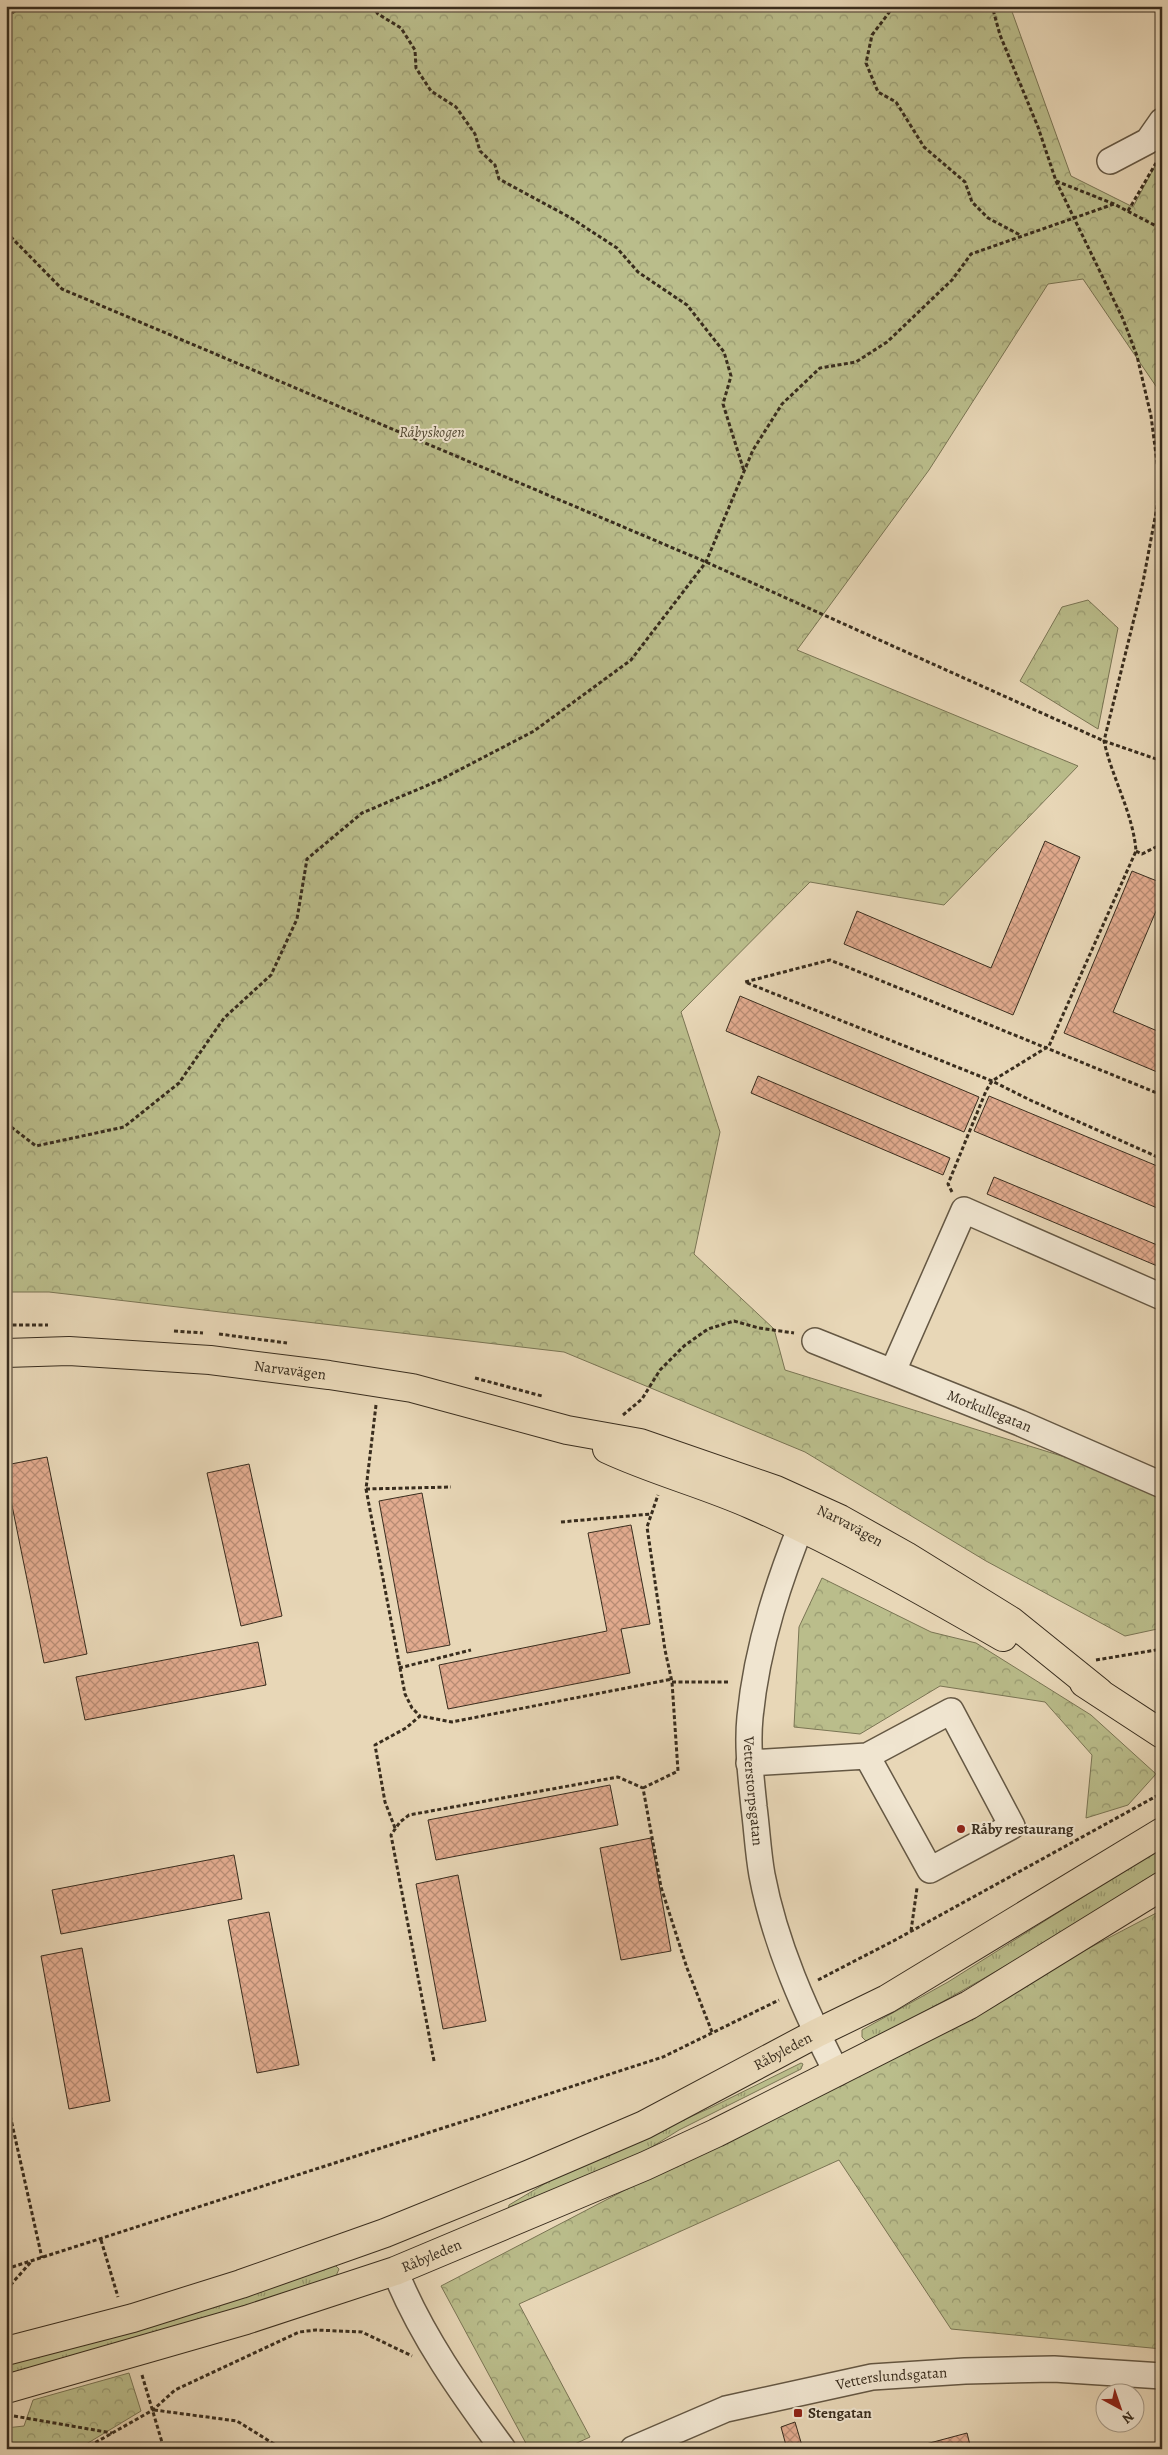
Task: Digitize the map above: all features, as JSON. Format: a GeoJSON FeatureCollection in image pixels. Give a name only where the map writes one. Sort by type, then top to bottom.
{"type":"FeatureCollection","features":[{"type":"Feature","properties":{"kind":"main road","name":"Narvavägen"},"geometry":{"type":"LineString","coordinates":[[6,1353],[69,1351],[210,1360],[329,1375],[412,1388],[568,1430],[640,1443],[776,1490],[805,1515],[894,1575],[1099,1692],[1162,1734]]}},
{"type":"Feature","properties":{"kind":"main road","name":"Narvavägen"},"geometry":{"type":"LineString","coordinates":[[568,1430],[635,1462],[738,1499],[805,1515]]}},
{"type":"Feature","properties":{"kind":"main road","name":"Råbyleden"},"geometry":{"type":"LineString","coordinates":[[6,2351],[142,2316],[241,2284],[385,2233],[530,2174],[644,2124],[817,2033],[887,1999],[1162,1832]]}},
{"type":"Feature","properties":{"kind":"main road","name":"Råbyleden"},"geometry":{"type":"LineString","coordinates":[[6,2389],[237,2323],[395,2271],[645,2166],[837,2073],[969,2005],[1162,1886]]}},
{"type":"Feature","properties":{"kind":"main road","name":"Råbyleden"},"geometry":{"type":"LineString","coordinates":[[385,2233],[395,2271]]}},
{"type":"Feature","properties":{"kind":"street"},"geometry":{"type":"LineString","coordinates":[[1110,161],[1148,141],[1162,121]]}},
{"type":"Feature","properties":{"kind":"street"},"geometry":{"type":"LineString","coordinates":[[893,1371],[964,1210],[1162,1297]]}},
{"type":"Feature","properties":{"kind":"street","name":"Morkullegatan"},"geometry":{"type":"LineString","coordinates":[[815,1341],[1020,1423],[1162,1485]]}},
{"type":"Feature","properties":{"kind":"street","name":"Vetterstorpsgatan"},"geometry":{"type":"LineString","coordinates":[[805,1515],[780,1578],[763,1643],[750,1717],[749,1763],[762,1875],[782,1949],[817,2033],[837,2073]]}},
{"type":"Feature","properties":{"kind":"street"},"geometry":{"type":"LineString","coordinates":[[749,1763],[867,1756],[951,1711],[1012,1826],[930,1870],[867,1756]]}},
{"type":"Feature","properties":{"kind":"street"},"geometry":{"type":"LineString","coordinates":[[395,2271],[410,2308],[436,2351],[465,2397],[503,2449]]}},
{"type":"Feature","properties":{"kind":"street","name":"Vetterslundsgatan"},"geometry":{"type":"LineString","coordinates":[[633,2449],[726,2409],[872,2377],[965,2371],[1054,2369],[1162,2376]]}},
{"type":"Feature","properties":{"kind":"path"},"geometry":{"type":"LineString","coordinates":[[6,16],[24,6]]}},
{"type":"Feature","properties":{"kind":"path"},"geometry":{"type":"LineString","coordinates":[[372,6],[378,14],[401,28],[415,50],[416,68],[431,91],[456,107],[474,134],[480,151],[495,165],[499,179],[571,218],[617,248],[638,272],[687,305],[724,352],[730,376],[723,404],[744,472]]}},
{"type":"Feature","properties":{"kind":"path"},"geometry":{"type":"LineString","coordinates":[[894,6],[872,35],[866,63],[878,92],[896,102],[924,147],[965,182],[972,202],[988,218],[1020,236]]}},
{"type":"Feature","properties":{"kind":"path"},"geometry":{"type":"LineString","coordinates":[[964,1210],[948,1184],[992,1081],[1049,1046],[1136,851],[1135,835],[1109,764],[1104,741],[1143,582],[1157,499],[1158,471],[1152,426],[1137,356],[1123,318],[1056,181],[1038,126],[1000,35],[992,6]]}},
{"type":"Feature","properties":{"kind":"path"},"geometry":{"type":"LineString","coordinates":[[1128,212],[1158,159]]}},
{"type":"Feature","properties":{"kind":"path"},"geometry":{"type":"LineString","coordinates":[[1056,181],[1114,204],[1162,229]]}},
{"type":"Feature","properties":{"kind":"path"},"geometry":{"type":"LineString","coordinates":[[6,1122],[36,1146],[124,1127],[179,1083],[224,1018],[271,975],[297,918],[307,859],[362,813],[440,780],[534,731],[631,660],[706,562],[753,450],[782,404],[820,368],[856,362],[887,342],[952,280],[971,254],[1114,204]]}},
{"type":"Feature","properties":{"kind":"path"},"geometry":{"type":"LineString","coordinates":[[6,232],[62,289],[706,562],[1104,741],[1162,761]]}},
{"type":"Feature","properties":{"kind":"path"},"geometry":{"type":"LineString","coordinates":[[1157,499],[1162,501]]}},
{"type":"Feature","properties":{"kind":"path"},"geometry":{"type":"LineString","coordinates":[[1136,851],[1142,854],[1162,844]]}},
{"type":"Feature","properties":{"kind":"path"},"geometry":{"type":"LineString","coordinates":[[1162,1095],[830,960],[746,982],[992,1081],[1162,1159]]}},
{"type":"Feature","properties":{"kind":"path"},"geometry":{"type":"LineString","coordinates":[[619,1419],[642,1399],[660,1370],[684,1346],[708,1329],[734,1321],[759,1328],[789,1330],[815,1341]]}},
{"type":"Feature","properties":{"kind":"path"},"geometry":{"type":"LineString","coordinates":[[380,1384],[366,1489],[405,1694],[412,1708],[420,1716],[452,1722],[672,1680],[730,1682]]}},
{"type":"Feature","properties":{"kind":"path"},"geometry":{"type":"LineString","coordinates":[[434,2061],[391,1835],[409,1815],[618,1777],[643,1788],[678,1771],[672,1680],[647,1527],[666,1473]]}},
{"type":"Feature","properties":{"kind":"path"},"geometry":{"type":"LineString","coordinates":[[366,1489],[451,1487]]}},
{"type":"Feature","properties":{"kind":"path"},"geometry":{"type":"LineString","coordinates":[[561,1522],[651,1514]]}},
{"type":"Feature","properties":{"kind":"path"},"geometry":{"type":"LineString","coordinates":[[1093,1660],[1162,1649]]}},
{"type":"Feature","properties":{"kind":"path"},"geometry":{"type":"LineString","coordinates":[[399,1668],[471,1650]]}},
{"type":"Feature","properties":{"kind":"path"},"geometry":{"type":"LineString","coordinates":[[396,1828],[385,1802],[375,1745],[406,1728],[420,1716]]}},
{"type":"Feature","properties":{"kind":"path"},"geometry":{"type":"LineString","coordinates":[[643,1788],[661,1887],[687,1968],[712,2032]]}},
{"type":"Feature","properties":{"kind":"path"},"geometry":{"type":"LineString","coordinates":[[6,2269],[101,2240],[663,2057],[911,1931],[1162,1793]]}},
{"type":"Feature","properties":{"kind":"path"},"geometry":{"type":"LineString","coordinates":[[911,1931],[922,1856]]}},
{"type":"Feature","properties":{"kind":"path"},"geometry":{"type":"LineString","coordinates":[[6,2097],[42,2258]]}},
{"type":"Feature","properties":{"kind":"path"},"geometry":{"type":"LineString","coordinates":[[101,2240],[120,2302]]}},
{"type":"Feature","properties":{"kind":"path"},"geometry":{"type":"LineString","coordinates":[[6,2290],[32,2261]]}},
{"type":"Feature","properties":{"kind":"path"},"geometry":{"type":"LineString","coordinates":[[84,2449],[153,2410],[174,2390],[299,2332],[316,2330],[362,2332],[422,2361],[436,2351]]}},
{"type":"Feature","properties":{"kind":"path"},"geometry":{"type":"LineString","coordinates":[[142,2372],[164,2449]]}},
{"type":"Feature","properties":{"kind":"path"},"geometry":{"type":"LineString","coordinates":[[153,2410],[237,2421],[282,2449]]}},
{"type":"Feature","properties":{"kind":"path"},"geometry":{"type":"LineString","coordinates":[[14,2416],[112,2433]]}},
{"type":"Feature","properties":{"kind":"green space","name":"Råbyskogen"},"geometry":{"type":"Polygon","coordinates":[[[6,6],[1010,6],[1071,176],[1133,207],[1162,153],[1162,395],[1083,279],[1048,284],[929,470],[797,650],[1078,766],[944,905],[810,882],[681,1012],[720,1132],[694,1254],[774,1329],[785,1370],[1084,1463],[1162,1498],[1162,1628],[1125,1636],[986,1561],[805,1452],[564,1352],[49,1292],[6,1292],[6,6]]]}},
{"type":"Feature","properties":{"kind":"green space"},"geometry":{"type":"Polygon","coordinates":[[[1088,600],[1118,628],[1098,729],[1020,681],[1062,607],[1088,600]]]}},
{"type":"Feature","properties":{"kind":"green space"},"geometry":{"type":"Polygon","coordinates":[[[822,1578],[931,1632],[976,1643],[1091,1715],[1156,1774],[1128,1805],[1086,1818],[1092,1755],[1045,1702],[940,1686],[860,1734],[794,1727],[799,1627],[822,1578]]]}},
{"type":"Feature","properties":{"kind":"green space"},"geometry":{"type":"Polygon","coordinates":[[[1162,1847],[1162,1870],[980,1981],[867,2042],[862,2037],[862,2030],[948,1982],[1162,1847]]]}},
{"type":"Feature","properties":{"kind":"green space"},"geometry":{"type":"Polygon","coordinates":[[[1162,1910],[1162,2349],[951,2329],[839,2160],[519,2304],[590,2437],[564,2449],[529,2449],[441,2286],[1162,1910]]]}},
{"type":"Feature","properties":{"kind":"green space"},"geometry":{"type":"Polygon","coordinates":[[[801,2063],[803,2064],[801,2069],[679,2130],[639,2155],[508,2211],[509,2205],[551,2180],[710,2108],[801,2063]]]}},
{"type":"Feature","properties":{"kind":"green space"},"geometry":{"type":"Polygon","coordinates":[[[335,2265],[339,2269],[336,2276],[231,2312],[6,2376],[6,2364],[172,2318],[335,2265]]]}},
{"type":"Feature","properties":{"kind":"green space"},"geometry":{"type":"Polygon","coordinates":[[[129,2373],[141,2411],[78,2449],[6,2449],[6,2428],[24,2426],[33,2400],[129,2373]]]}},
{"type":"Feature","properties":{"kind":"building"},"geometry":{"type":"Polygon","coordinates":[[[1045,841],[1080,857],[1013,1015],[844,944],[857,911],[991,968],[1045,841]]]}},
{"type":"Feature","properties":{"kind":"building"},"geometry":{"type":"Polygon","coordinates":[[[1132,871],[1162,883],[1162,897],[1113,1012],[1162,1033],[1162,1074],[1064,1033],[1132,871]]]}},
{"type":"Feature","properties":{"kind":"building"},"geometry":{"type":"Polygon","coordinates":[[[740,996],[979,1097],[964,1132],[726,1031],[740,996]]]}},
{"type":"Feature","properties":{"kind":"building"},"geometry":{"type":"Polygon","coordinates":[[[758,1076],[950,1158],[943,1175],[751,1093],[758,1076]]]}},
{"type":"Feature","properties":{"kind":"building"},"geometry":{"type":"Polygon","coordinates":[[[989,1096],[1162,1168],[1162,1210],[974,1131],[989,1096]]]}},
{"type":"Feature","properties":{"kind":"building"},"geometry":{"type":"Polygon","coordinates":[[[994,1177],[1162,1247],[1162,1268],[987,1194],[994,1177]]]}},
{"type":"Feature","properties":{"kind":"building"},"geometry":{"type":"Polygon","coordinates":[[[47,1457],[87,1654],[44,1663],[6,1476],[6,1465],[47,1457]]]}},
{"type":"Feature","properties":{"kind":"building"},"geometry":{"type":"Polygon","coordinates":[[[249,1464],[282,1616],[241,1626],[207,1473],[249,1464]]]}},
{"type":"Feature","properties":{"kind":"building"},"geometry":{"type":"Polygon","coordinates":[[[422,1493],[450,1645],[407,1653],[379,1501],[422,1493]]]}},
{"type":"Feature","properties":{"kind":"building"},"geometry":{"type":"Polygon","coordinates":[[[631,1525],[650,1624],[621,1629],[630,1673],[448,1709],[439,1665],[607,1631],[588,1533],[631,1525]]]}},
{"type":"Feature","properties":{"kind":"building"},"geometry":{"type":"Polygon","coordinates":[[[258,1642],[266,1685],[85,1720],[76,1677],[258,1642]]]}},
{"type":"Feature","properties":{"kind":"building"},"geometry":{"type":"Polygon","coordinates":[[[610,1785],[618,1825],[436,1860],[428,1820],[610,1785]]]}},
{"type":"Feature","properties":{"kind":"building"},"geometry":{"type":"Polygon","coordinates":[[[651,1838],[671,1951],[621,1960],[600,1848],[651,1838]]]}},
{"type":"Feature","properties":{"kind":"building"},"geometry":{"type":"Polygon","coordinates":[[[234,1855],[242,1899],[61,1934],[52,1890],[234,1855]]]}},
{"type":"Feature","properties":{"kind":"building"},"geometry":{"type":"Polygon","coordinates":[[[458,1875],[486,2021],[443,2029],[416,1884],[458,1875]]]}},
{"type":"Feature","properties":{"kind":"building"},"geometry":{"type":"Polygon","coordinates":[[[269,1912],[299,2065],[257,2073],[228,1920],[269,1912]]]}},
{"type":"Feature","properties":{"kind":"building"},"geometry":{"type":"Polygon","coordinates":[[[82,1948],[110,2101],[69,2109],[41,1956],[82,1948]]]}},
{"type":"Feature","properties":{"kind":"building"},"geometry":{"type":"Polygon","coordinates":[[[795,2422],[803,2449],[787,2449],[781,2427],[795,2422]]]}},
{"type":"Feature","properties":{"kind":"building"},"geometry":{"type":"Polygon","coordinates":[[[967,2433],[971,2449],[911,2449],[911,2448],[967,2433]]]}},
{"type":"Feature","properties":{"kind":"building"},"geometry":{"type":"Polygon","coordinates":[[[1162,2442],[1162,2449],[1142,2449],[1142,2448],[1162,2442]]]}},
{"type":"Feature","properties":{"kind":"place","name":"Råby restaurang"},"geometry":{"type":"Point","coordinates":[961,1829]}},
{"type":"Feature","properties":{"kind":"place","name":"Stengatan"},"geometry":{"type":"Point","coordinates":[798,2413]}}]}
